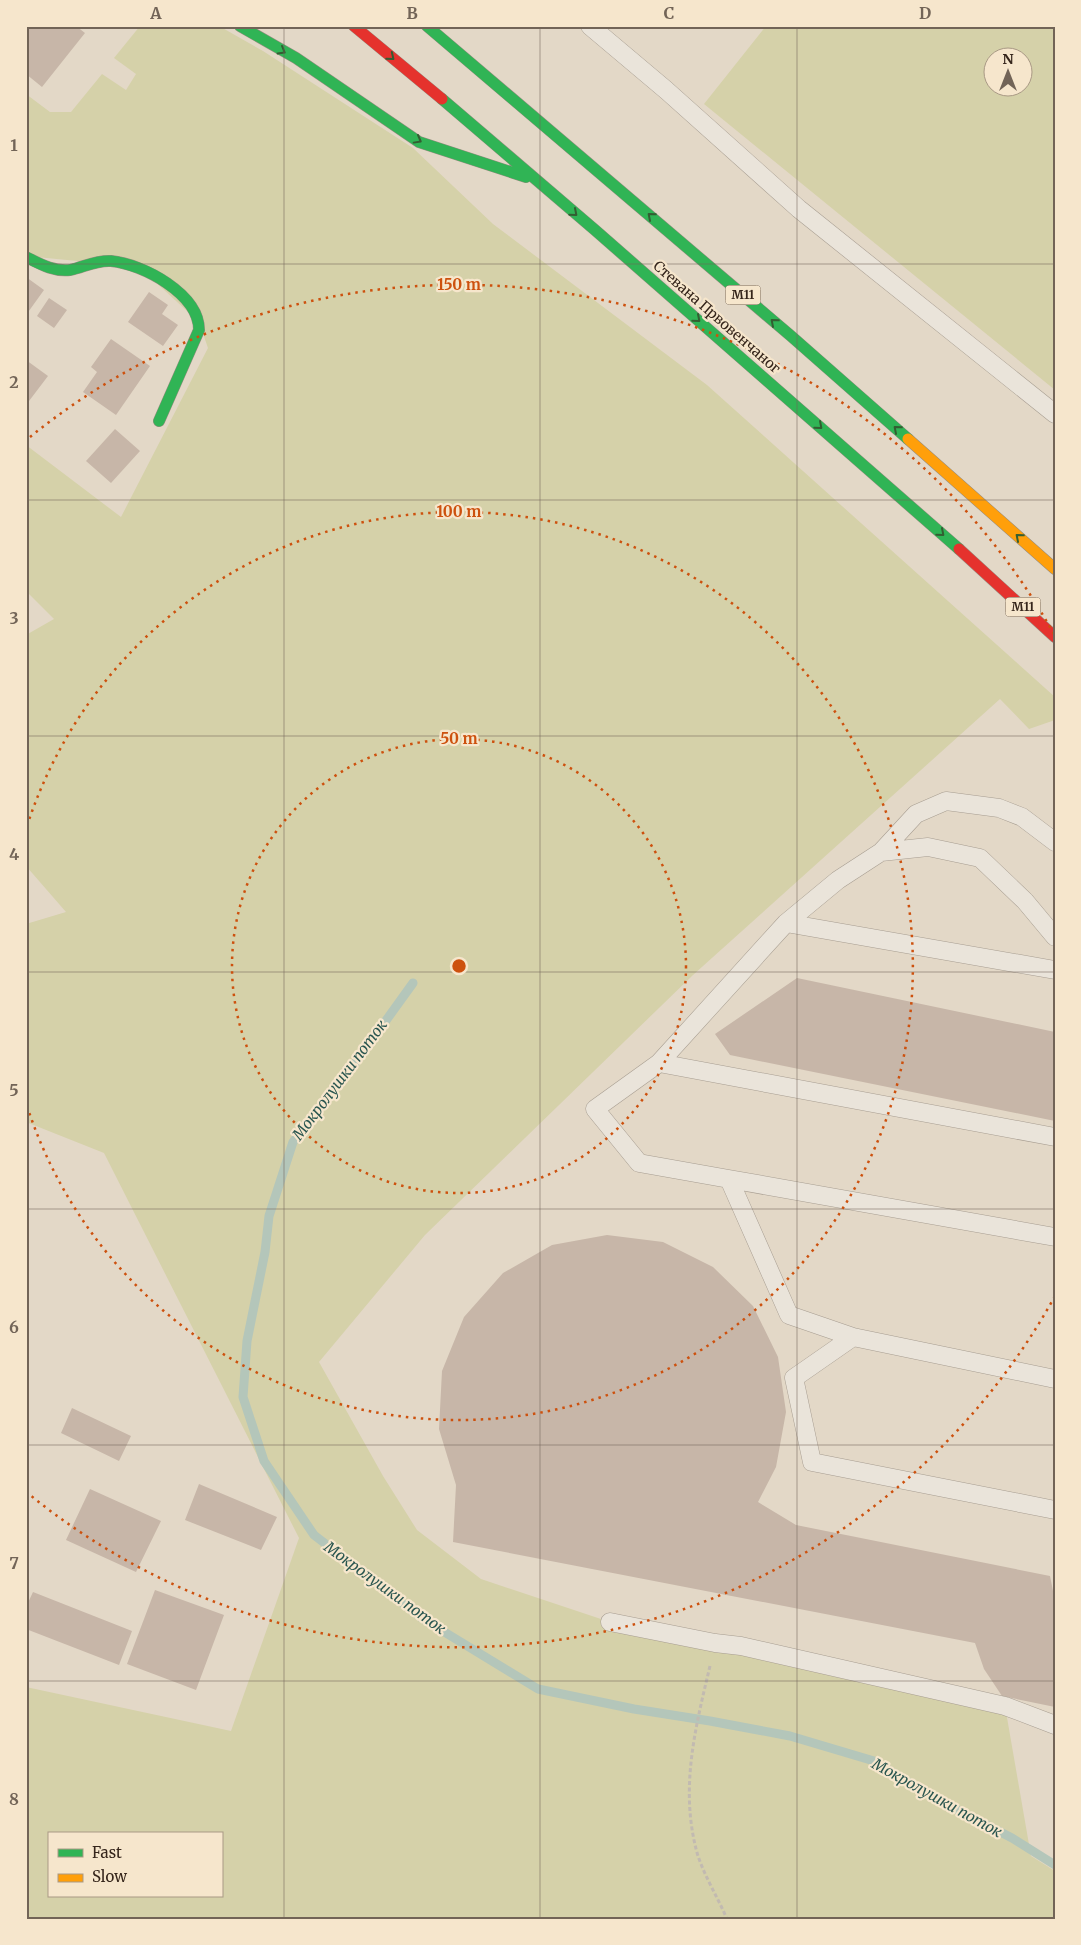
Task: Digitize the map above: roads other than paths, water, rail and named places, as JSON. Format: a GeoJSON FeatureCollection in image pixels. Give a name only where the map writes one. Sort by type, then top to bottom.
{"type":"FeatureCollection","features":[{"type":"Feature","properties":{"kind":"main road"},"geometry":{"type":"LineString","coordinates":[[240,26],[296,58],[419,142],[537,180]]}},
{"type":"Feature","properties":{"kind":"main road","name":"Стевана Првовенчаног"},"geometry":{"type":"LineString","coordinates":[[354,26],[537,180],[992,577],[1055,637]]}},
{"type":"Feature","properties":{"kind":"main road","name":"M11"},"geometry":{"type":"LineString","coordinates":[[427,26],[798,342],[1055,569]]}},
{"type":"Feature","properties":{"kind":"main road"},"geometry":{"type":"LineString","coordinates":[[26,257],[58,270],[67,270],[86,263],[103,261],[119,262],[139,267],[179,294],[194,310],[199,322],[199,330],[159,421]]}},
{"type":"Feature","properties":{"kind":"lane"},"geometry":{"type":"LineString","coordinates":[[590,26],[666,90],[799,209],[1055,414]]}},
{"type":"Feature","properties":{"kind":"lane"},"geometry":{"type":"LineString","coordinates":[[1055,842],[1022,817],[999,808],[946,801],[916,814],[881,852],[838,880],[786,923],[659,1063],[595,1109],[639,1163],[1055,1237]]}},
{"type":"Feature","properties":{"kind":"lane"},"geometry":{"type":"LineString","coordinates":[[881,852],[928,847],[980,858],[1025,901],[1055,937]]}},
{"type":"Feature","properties":{"kind":"lane"},"geometry":{"type":"LineString","coordinates":[[786,923],[1055,970]]}},
{"type":"Feature","properties":{"kind":"lane"},"geometry":{"type":"LineString","coordinates":[[659,1063],[1055,1137]]}},
{"type":"Feature","properties":{"kind":"lane"},"geometry":{"type":"LineString","coordinates":[[729,1179],[788,1315],[853,1337],[1055,1379]]}},
{"type":"Feature","properties":{"kind":"lane"},"geometry":{"type":"LineString","coordinates":[[853,1337],[794,1378],[812,1462],[1055,1510]]}},
{"type":"Feature","properties":{"kind":"lane"},"geometry":{"type":"LineString","coordinates":[[610,1622],[741,1646],[1005,1706],[1055,1725]]}},
{"type":"Feature","properties":{"kind":"waterway","name":"Мокролушки поток"},"geometry":{"type":"LineString","coordinates":[[413,983],[359,1058],[293,1142],[269,1216],[265,1252],[247,1341],[243,1397],[264,1461],[314,1535],[423,1619],[538,1689],[634,1709],[790,1736],[874,1761],[936,1799],[1012,1838],[1055,1865]]}}]}
